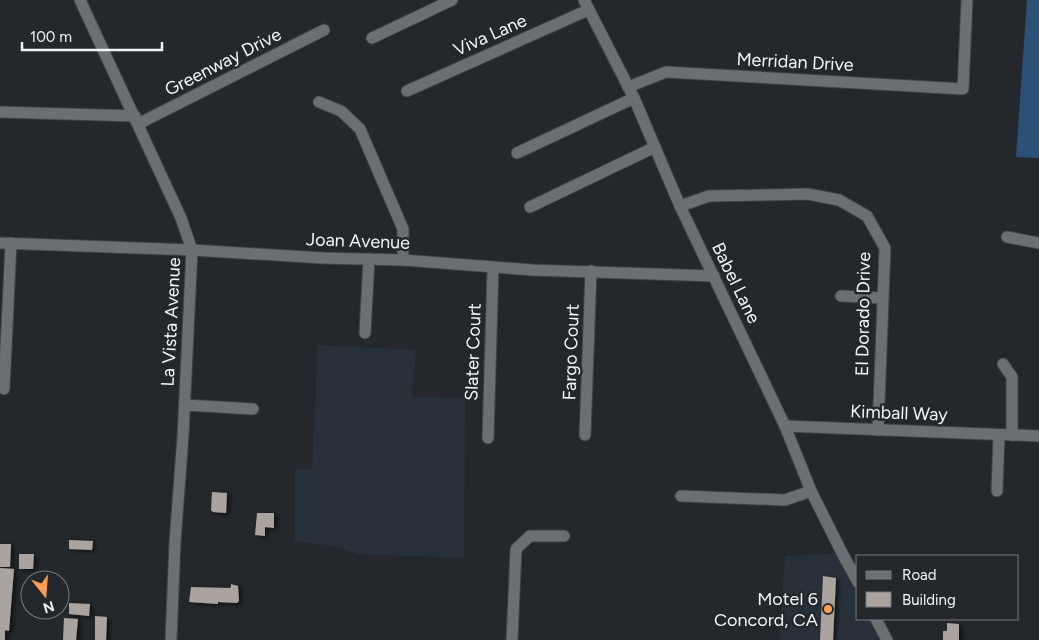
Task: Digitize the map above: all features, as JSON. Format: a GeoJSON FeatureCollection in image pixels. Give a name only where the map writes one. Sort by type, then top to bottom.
{"type":"FeatureCollection","features":[{"type":"Feature","properties":{"kind":"street","name":"La Vista Avenue"},"geometry":{"type":"LineString","coordinates":[[80,0],[181,218],[192,250],[171,640]]}},
{"type":"Feature","properties":{"kind":"street"},"geometry":{"type":"LineString","coordinates":[[372,38],[452,0]]}},
{"type":"Feature","properties":{"kind":"street","name":"Merridan Drive"},"geometry":{"type":"LineString","coordinates":[[628,87],[666,72],[962,89],[967,0]]}},
{"type":"Feature","properties":{"kind":"street","name":"Babel Lane"},"geometry":{"type":"LineString","coordinates":[[586,5],[634,98],[680,206],[785,426],[811,491],[856,578]]}},
{"type":"Feature","properties":{"kind":"street","name":"Viva Lane"},"geometry":{"type":"LineString","coordinates":[[407,91],[586,5]]}},
{"type":"Feature","properties":{"kind":"street","name":"Greenway Drive"},"geometry":{"type":"LineString","coordinates":[[136,120],[324,30]]}},
{"type":"Feature","properties":{"kind":"street"},"geometry":{"type":"LineString","coordinates":[[517,154],[634,98]]}},
{"type":"Feature","properties":{"kind":"street"},"geometry":{"type":"LineString","coordinates":[[319,102],[341,111],[360,129],[403,229],[403,260]]}},
{"type":"Feature","properties":{"kind":"street"},"geometry":{"type":"LineString","coordinates":[[0,112],[136,120]]}},
{"type":"Feature","properties":{"kind":"street"},"geometry":{"type":"LineString","coordinates":[[530,207],[655,147]]}},
{"type":"Feature","properties":{"kind":"street","name":"El Dorado Drive"},"geometry":{"type":"LineString","coordinates":[[680,206],[709,196],[808,194],[838,200],[867,216],[885,248],[878,430]]}},
{"type":"Feature","properties":{"kind":"street"},"geometry":{"type":"LineString","coordinates":[[1007,237],[1039,243]]}},
{"type":"Feature","properties":{"kind":"street"},"geometry":{"type":"LineString","coordinates":[[4,389],[5,243]]}},
{"type":"Feature","properties":{"kind":"street","name":"Joan Avenue"},"geometry":{"type":"LineString","coordinates":[[5,243],[403,260],[493,268],[714,276]]}},
{"type":"Feature","properties":{"kind":"street"},"geometry":{"type":"LineString","coordinates":[[365,333],[369,259]]}},
{"type":"Feature","properties":{"kind":"street","name":"Slater Court"},"geometry":{"type":"LineString","coordinates":[[488,438],[493,268]]}},
{"type":"Feature","properties":{"kind":"street","name":"Fargo Court"},"geometry":{"type":"LineString","coordinates":[[585,435],[591,271]]}},
{"type":"Feature","properties":{"kind":"street"},"geometry":{"type":"LineString","coordinates":[[840,296],[883,298]]}},
{"type":"Feature","properties":{"kind":"street"},"geometry":{"type":"LineString","coordinates":[[1003,364],[1012,377],[1012,435]]}},
{"type":"Feature","properties":{"kind":"street"},"geometry":{"type":"LineString","coordinates":[[185,405],[253,409]]}},
{"type":"Feature","properties":{"kind":"street","name":"Kimball Way"},"geometry":{"type":"LineString","coordinates":[[785,426],[1039,436]]}},
{"type":"Feature","properties":{"kind":"street"},"geometry":{"type":"LineString","coordinates":[[997,491],[999,435]]}},
{"type":"Feature","properties":{"kind":"street"},"geometry":{"type":"LineString","coordinates":[[682,496],[785,500],[811,491]]}},
{"type":"Feature","properties":{"kind":"street"},"geometry":{"type":"LineString","coordinates":[[512,640],[516,549],[530,536],[564,536]]}},
{"type":"Feature","properties":{"kind":"street"},"geometry":{"type":"LineString","coordinates":[[877,620],[887,640]]}},
{"type":"Feature","properties":{"kind":"street"},"geometry":{"type":"LineString","coordinates":[[171,640],[180,640]]}},
{"type":"Feature","properties":{"kind":"shaded area"},"geometry":{"type":"Polygon","coordinates":[[[1027,0],[1039,0],[1039,158],[1016,157],[1027,0]]]}},
{"type":"Feature","properties":{"kind":"shaded area"},"geometry":{"type":"Polygon","coordinates":[[[318,345],[416,350],[412,397],[465,398],[464,558],[359,554],[327,545],[295,541],[295,469],[312,469],[318,345]]]}},
{"type":"Feature","properties":{"kind":"shaded area"},"geometry":{"type":"Polygon","coordinates":[[[842,553],[856,578],[856,620],[877,620],[887,640],[779,640],[785,556],[842,553]]]}},
{"type":"Feature","properties":{"kind":"building"},"geometry":{"type":"Polygon","coordinates":[[[212,492],[227,493],[226,513],[213,512],[211,510],[212,492]]]}},
{"type":"Feature","properties":{"kind":"building"},"geometry":{"type":"Polygon","coordinates":[[[257,513],[274,513],[274,528],[265,527],[265,536],[255,535],[257,513]]]}},
{"type":"Feature","properties":{"kind":"building"},"geometry":{"type":"Polygon","coordinates":[[[69,540],[93,541],[92,550],[69,549],[69,540]]]}},
{"type":"Feature","properties":{"kind":"building"},"geometry":{"type":"Polygon","coordinates":[[[0,544],[11,544],[10,567],[0,567],[0,544]]]}},
{"type":"Feature","properties":{"kind":"building"},"geometry":{"type":"Polygon","coordinates":[[[19,554],[34,554],[33,569],[19,569],[19,554]]]}},
{"type":"Feature","properties":{"kind":"building"},"geometry":{"type":"Polygon","coordinates":[[[0,568],[14,569],[9,631],[5,630],[5,640],[0,640],[0,568]]]}},
{"type":"Feature","properties":{"kind":"building","name":"Motel 6 Concord, CA"},"geometry":{"type":"Polygon","coordinates":[[[823,576],[836,578],[833,640],[820,640],[823,576]]]}},
{"type":"Feature","properties":{"kind":"building"},"geometry":{"type":"Polygon","coordinates":[[[231,584],[238,586],[239,601],[237,603],[189,602],[191,587],[229,588],[231,584]]]}},
{"type":"Feature","properties":{"kind":"building"},"geometry":{"type":"Polygon","coordinates":[[[70,603],[90,604],[89,616],[70,614],[70,603]]]}},
{"type":"Feature","properties":{"kind":"building"},"geometry":{"type":"Polygon","coordinates":[[[95,616],[107,617],[106,640],[95,640],[95,616]]]}},
{"type":"Feature","properties":{"kind":"building"},"geometry":{"type":"Polygon","coordinates":[[[78,619],[76,640],[63,640],[64,620],[78,619]]]}},
{"type":"Feature","properties":{"kind":"building"},"geometry":{"type":"Polygon","coordinates":[[[947,623],[959,624],[959,640],[943,640],[943,631],[947,631],[947,623]]]}},
{"type":"Feature","properties":{"kind":"place","name":"Motel 6 Concord, CA"},"geometry":{"type":"Point","coordinates":[828,609]}}]}
